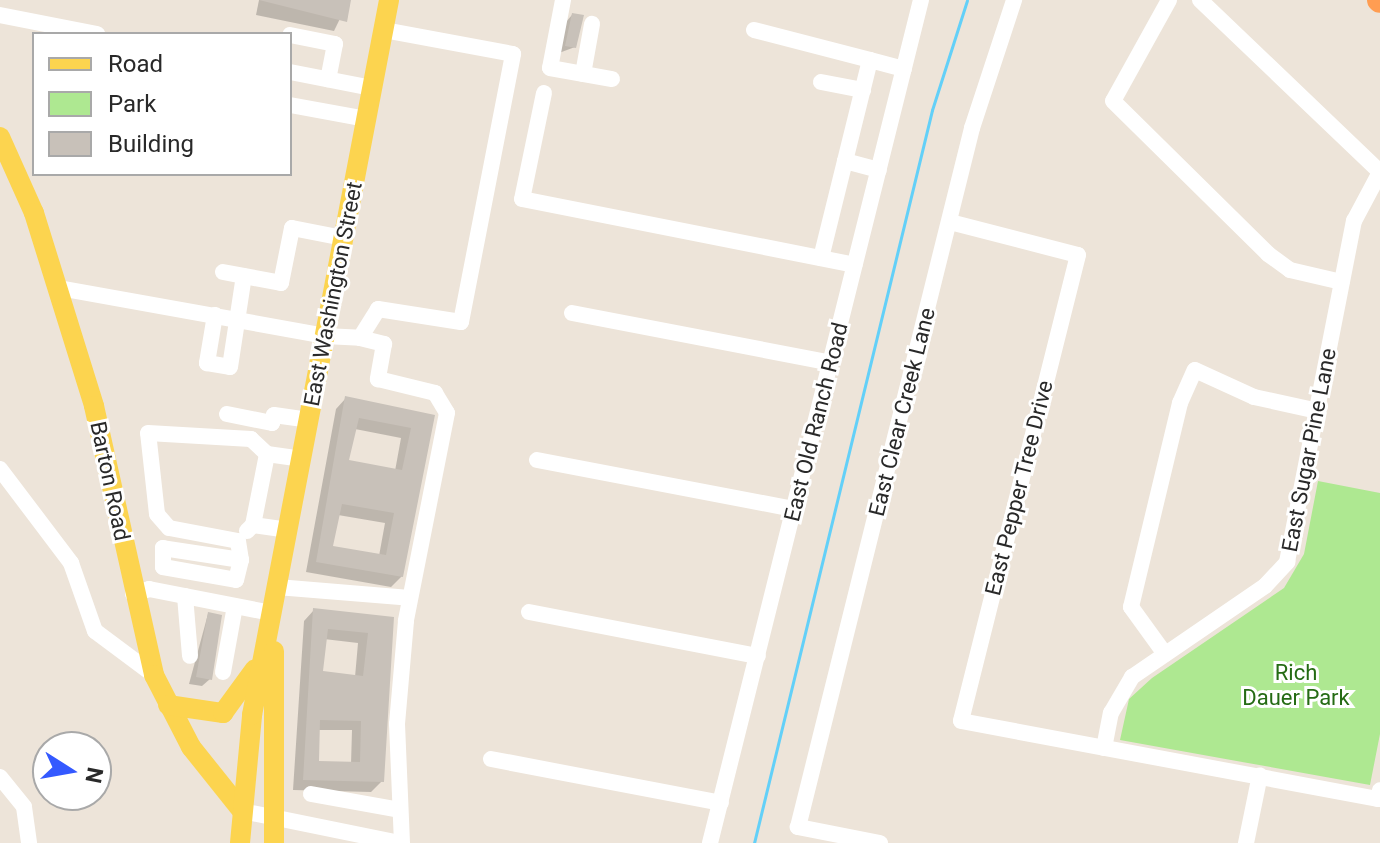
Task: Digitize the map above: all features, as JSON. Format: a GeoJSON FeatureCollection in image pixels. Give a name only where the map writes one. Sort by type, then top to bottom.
{"type":"FeatureCollection","features":[{"type":"Feature","properties":{"kind":"main road","name":"East Washington Street"},"geometry":{"type":"LineString","coordinates":[[240,843],[264,651],[389,0]]}},
{"type":"Feature","properties":{"kind":"main road","name":"Barton Road"},"geometry":{"type":"LineString","coordinates":[[0,137],[59,288],[105,446],[133,594],[154,675],[168,705],[242,811]]}},
{"type":"Feature","properties":{"kind":"main road","name":"East Washington Street"},"geometry":{"type":"LineString","coordinates":[[276,842],[273,817],[277,587]]}},
{"type":"Feature","properties":{"kind":"main road"},"geometry":{"type":"LineString","coordinates":[[168,705],[223,713],[264,651]]}},
{"type":"Feature","properties":{"kind":"street"},"geometry":{"type":"LineString","coordinates":[[563,0],[550,68],[612,79]]}},
{"type":"Feature","properties":{"kind":"street","name":"East Old Ranch Road"},"geometry":{"type":"LineString","coordinates":[[710,843],[921,0]]}},
{"type":"Feature","properties":{"kind":"street","name":"East Clear Creek Lane"},"geometry":{"type":"LineString","coordinates":[[880,843],[798,827],[989,65],[1014,0]]}},
{"type":"Feature","properties":{"kind":"street"},"geometry":{"type":"LineString","coordinates":[[1169,0],[1113,101],[1268,254],[1290,270],[1342,282]]}},
{"type":"Feature","properties":{"kind":"street"},"geometry":{"type":"LineString","coordinates":[[1200,0],[1380,172]]}},
{"type":"Feature","properties":{"kind":"street"},"geometry":{"type":"LineString","coordinates":[[0,15],[87,32]]}},
{"type":"Feature","properties":{"kind":"street"},"geometry":{"type":"LineString","coordinates":[[583,74],[592,24]]}},
{"type":"Feature","properties":{"kind":"street"},"geometry":{"type":"LineString","coordinates":[[360,338],[378,309],[461,322],[513,54],[383,30]]}},
{"type":"Feature","properties":{"kind":"street"},"geometry":{"type":"LineString","coordinates":[[754,30],[904,69]]}},
{"type":"Feature","properties":{"kind":"street"},"geometry":{"type":"LineString","coordinates":[[292,35],[335,44],[328,79]]}},
{"type":"Feature","properties":{"kind":"street"},"geometry":{"type":"LineString","coordinates":[[821,258],[870,60]]}},
{"type":"Feature","properties":{"kind":"street"},"geometry":{"type":"LineString","coordinates":[[292,72],[372,88]]}},
{"type":"Feature","properties":{"kind":"street"},"geometry":{"type":"LineString","coordinates":[[821,82],[863,90]]}},
{"type":"Feature","properties":{"kind":"street"},"geometry":{"type":"LineString","coordinates":[[544,93],[522,199],[855,265]]}},
{"type":"Feature","properties":{"kind":"street"},"geometry":{"type":"LineString","coordinates":[[292,105],[366,119]]}},
{"type":"Feature","properties":{"kind":"street"},"geometry":{"type":"LineString","coordinates":[[845,161],[879,170]]}},
{"type":"Feature","properties":{"kind":"street","name":"East Sugar Pine Lane"},"geometry":{"type":"LineString","coordinates":[[1104,748],[1124,688],[1165,654],[1265,586],[1287,562],[1359,205],[1380,172]]}},
{"type":"Feature","properties":{"kind":"street","name":"East Pepper Tree Drive"},"geometry":{"type":"LineString","coordinates":[[950,222],[1078,255],[961,721],[1104,748]]}},
{"type":"Feature","properties":{"kind":"street"},"geometry":{"type":"LineString","coordinates":[[223,272],[281,283],[292,228],[343,238]]}},
{"type":"Feature","properties":{"kind":"street"},"geometry":{"type":"LineString","coordinates":[[215,315],[207,363],[230,367],[244,276]]}},
{"type":"Feature","properties":{"kind":"street"},"geometry":{"type":"LineString","coordinates":[[59,288],[384,344],[378,379],[435,393],[447,413],[410,598],[397,724],[400,843],[242,811]]}},
{"type":"Feature","properties":{"kind":"street"},"geometry":{"type":"LineString","coordinates":[[572,313],[831,363]]}},
{"type":"Feature","properties":{"kind":"street"},"geometry":{"type":"LineString","coordinates":[[1165,654],[1131,607],[1180,403],[1195,370],[1254,397],[1318,411]]}},
{"type":"Feature","properties":{"kind":"street"},"geometry":{"type":"LineString","coordinates":[[227,414],[272,423],[274,415],[309,420]]}},
{"type":"Feature","properties":{"kind":"street"},"geometry":{"type":"LineString","coordinates":[[238,541],[169,528],[157,514],[148,433],[159,428],[251,439],[267,454],[301,459]]}},
{"type":"Feature","properties":{"kind":"street"},"geometry":{"type":"LineString","coordinates":[[238,541],[253,525],[267,454]]}},
{"type":"Feature","properties":{"kind":"street"},"geometry":{"type":"LineString","coordinates":[[537,460],[795,509]]}},
{"type":"Feature","properties":{"kind":"street"},"geometry":{"type":"LineString","coordinates":[[0,469],[71,563],[95,631],[154,675]]}},
{"type":"Feature","properties":{"kind":"street"},"geometry":{"type":"LineString","coordinates":[[253,525],[287,530]]}},
{"type":"Feature","properties":{"kind":"street"},"geometry":{"type":"LineString","coordinates":[[238,541],[241,560]]}},
{"type":"Feature","properties":{"kind":"street"},"geometry":{"type":"LineString","coordinates":[[277,587],[410,598]]}},
{"type":"Feature","properties":{"kind":"street"},"geometry":{"type":"LineString","coordinates":[[133,594],[185,596],[271,613]]}},
{"type":"Feature","properties":{"kind":"street"},"geometry":{"type":"LineString","coordinates":[[185,596],[190,656]]}},
{"type":"Feature","properties":{"kind":"street"},"geometry":{"type":"LineString","coordinates":[[223,672],[235,606]]}},
{"type":"Feature","properties":{"kind":"street"},"geometry":{"type":"LineString","coordinates":[[529,612],[758,656]]}},
{"type":"Feature","properties":{"kind":"street"},"geometry":{"type":"LineString","coordinates":[[1104,748],[1379,795]]}},
{"type":"Feature","properties":{"kind":"street"},"geometry":{"type":"LineString","coordinates":[[491,759],[721,803]]}},
{"type":"Feature","properties":{"kind":"street"},"geometry":{"type":"LineString","coordinates":[[1246,843],[1260,775]]}},
{"type":"Feature","properties":{"kind":"street"},"geometry":{"type":"LineString","coordinates":[[0,777],[24,807],[29,843]]}},
{"type":"Feature","properties":{"kind":"street"},"geometry":{"type":"LineString","coordinates":[[311,794],[400,810]]}},
{"type":"Feature","properties":{"kind":"street"},"geometry":{"type":"LineString","coordinates":[[242,811],[276,842]]}},
{"type":"Feature","properties":{"kind":"green space","name":"Rich Dauer Park"},"geometry":{"type":"Polygon","coordinates":[[[1318,481],[1380,493],[1380,734],[1370,785],[1120,740],[1129,699],[1152,678],[1284,588],[1304,554],[1318,481]]]}},
{"type":"Feature","properties":{"kind":"building"},"geometry":{"type":"Polygon","coordinates":[[[259,0],[351,0],[347,22],[259,0]]]}},
{"type":"Feature","properties":{"kind":"building"},"geometry":{"type":"Polygon","coordinates":[[[572,13],[584,15],[576,48],[565,46],[572,13]]]}},
{"type":"Feature","properties":{"kind":"building"},"geometry":{"type":"Polygon","coordinates":[[[345,396],[435,415],[403,577],[316,562],[345,396]],[[359,418],[349,460],[402,470],[411,428],[359,418]],[[342,504],[333,546],[386,555],[394,513],[342,504]]]}},
{"type":"Feature","properties":{"kind":"building"},"geometry":{"type":"Polygon","coordinates":[[[313,608],[394,617],[384,782],[303,780],[313,608]],[[328,629],[323,671],[363,676],[368,633],[328,629]],[[320,720],[319,761],[360,762],[361,721],[320,720]]]}},
{"type":"Feature","properties":{"kind":"building"},"geometry":{"type":"Polygon","coordinates":[[[208,612],[222,615],[212,680],[196,677],[208,612]]]}},
{"type":"Feature","properties":{"kind":"waterway"},"geometry":{"type":"LineString","coordinates":[[754,843],[932,110],[967,0]]}}]}
